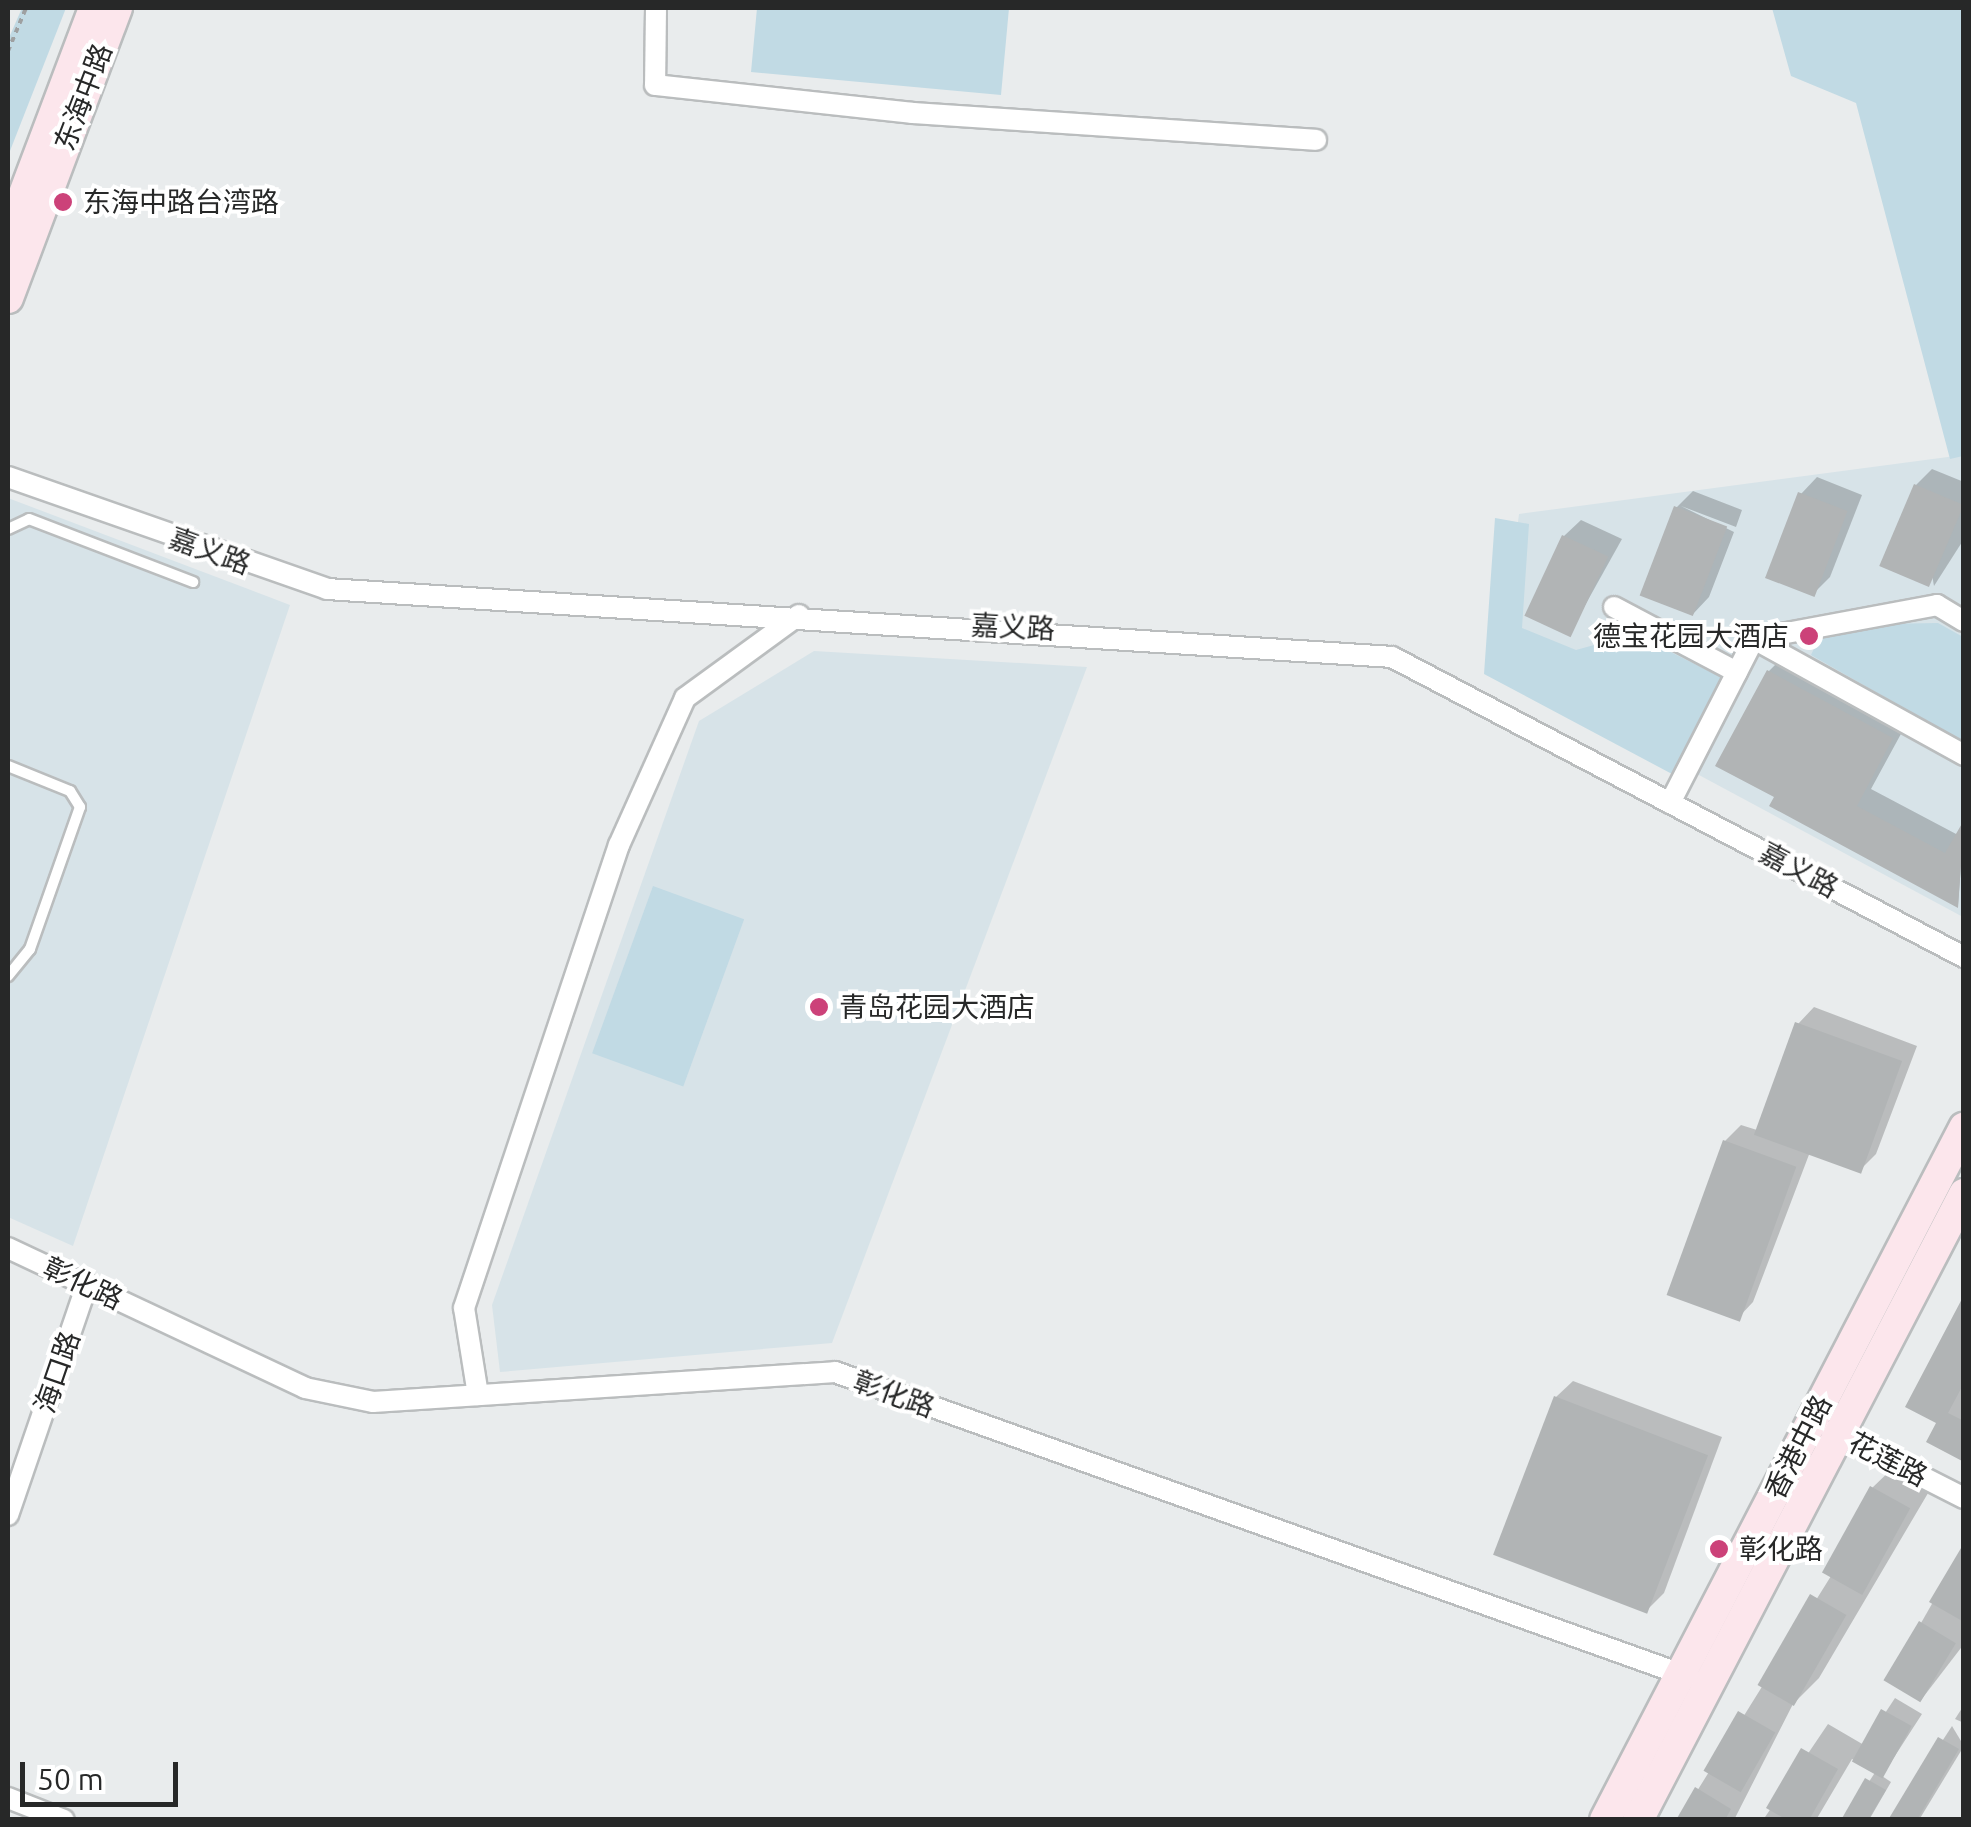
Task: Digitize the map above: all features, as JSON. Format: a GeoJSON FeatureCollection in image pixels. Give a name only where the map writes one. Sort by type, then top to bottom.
{"type":"FeatureCollection","features":[{"type":"Feature","properties":{"kind":"main road","name":"东海中路"},"geometry":{"type":"LineString","coordinates":[[8,236],[94,8]]}},
{"type":"Feature","properties":{"kind":"main road","name":"东海中路"},"geometry":{"type":"LineString","coordinates":[[8,298],[117,8]]}},
{"type":"Feature","properties":{"kind":"main road","name":"香港中路"},"geometry":{"type":"LineString","coordinates":[[1605,1820],[1694,1679],[1825,1428],[1964,1128]]}},
{"type":"Feature","properties":{"kind":"main road","name":"香港中路"},"geometry":{"type":"LineString","coordinates":[[1825,1428],[1964,1194]]}},
{"type":"Feature","properties":{"kind":"main road","name":"香港中路"},"geometry":{"type":"LineString","coordinates":[[1638,1820],[1694,1679]]}},
{"type":"Feature","properties":{"kind":"street"},"geometry":{"type":"LineString","coordinates":[[656,8],[655,85],[912,114],[1316,140]]}},
{"type":"Feature","properties":{"kind":"street","name":"嘉义路"},"geometry":{"type":"LineString","coordinates":[[8,477],[327,588],[1375,653],[1430,672],[1964,957]]}},
{"type":"Feature","properties":{"kind":"street"},"geometry":{"type":"LineString","coordinates":[[1754,639],[1937,605],[1964,621]]}},
{"type":"Feature","properties":{"kind":"street"},"geometry":{"type":"LineString","coordinates":[[1614,608],[1737,672]]}},
{"type":"Feature","properties":{"kind":"street"},"geometry":{"type":"LineString","coordinates":[[478,1395],[464,1308],[620,845],[685,698],[799,615]]}},
{"type":"Feature","properties":{"kind":"street"},"geometry":{"type":"LineString","coordinates":[[1670,803],[1754,639]]}},
{"type":"Feature","properties":{"kind":"street"},"geometry":{"type":"LineString","coordinates":[[1754,639],[1964,754]]}},
{"type":"Feature","properties":{"kind":"street","name":"彰化路"},"geometry":{"type":"LineString","coordinates":[[8,1248],[305,1388],[373,1402],[834,1372],[1694,1679]]}},
{"type":"Feature","properties":{"kind":"street","name":"海口路"},"geometry":{"type":"LineString","coordinates":[[8,1516],[87,1284]]}},
{"type":"Feature","properties":{"kind":"street","name":"花莲路"},"geometry":{"type":"LineString","coordinates":[[1825,1428],[1964,1498]]}},
{"type":"Feature","properties":{"kind":"street"},"geometry":{"type":"LineString","coordinates":[[8,1798],[64,1820]]}},
{"type":"Feature","properties":{"kind":"lane"},"geometry":{"type":"LineString","coordinates":[[8,529],[29,519],[193,582]]}},
{"type":"Feature","properties":{"kind":"lane"},"geometry":{"type":"LineString","coordinates":[[8,766],[70,791],[80,806],[30,949],[8,976]]}},
{"type":"Feature","properties":{"kind":"path"},"geometry":{"type":"LineString","coordinates":[[8,52],[26,8]]}},
{"type":"Feature","properties":{"kind":"shaded area"},"geometry":{"type":"Polygon","coordinates":[[[22,8],[66,8],[8,156],[8,40],[22,8]]]}},
{"type":"Feature","properties":{"kind":"shaded area"},"geometry":{"type":"Polygon","coordinates":[[[757,8],[1009,8],[1001,95],[751,72],[757,8]]]}},
{"type":"Feature","properties":{"kind":"shaded area"},"geometry":{"type":"Polygon","coordinates":[[[1772,8],[1963,8],[1963,456],[1950,459],[1856,103],[1791,76],[1772,8]]]}},
{"type":"Feature","properties":{"kind":"shaded area"},"geometry":{"type":"Polygon","coordinates":[[[1963,455],[1963,917],[1500,668],[1519,514],[1963,455]]]}},
{"type":"Feature","properties":{"kind":"shaded area"},"geometry":{"type":"Polygon","coordinates":[[[8,498],[290,605],[73,1246],[8,1217],[8,498]]]}},
{"type":"Feature","properties":{"kind":"shaded area"},"geometry":{"type":"Polygon","coordinates":[[[1495,518],[1529,524],[1522,628],[1576,650],[1634,634],[1721,677],[1672,774],[1484,674],[1495,518]]]}},
{"type":"Feature","properties":{"kind":"shaded area"},"geometry":{"type":"Polygon","coordinates":[[[1938,623],[1963,637],[1963,742],[1811,655],[1825,625],[1938,623]]]}},
{"type":"Feature","properties":{"kind":"shaded area"},"geometry":{"type":"Polygon","coordinates":[[[814,651],[1087,667],[832,1343],[500,1372],[492,1305],[699,721],[814,651]]]}},
{"type":"Feature","properties":{"kind":"shaded area"},"geometry":{"type":"Polygon","coordinates":[[[653,886],[744,919],[683,1086],[592,1053],[653,886]]]}},
{"type":"Feature","properties":{"kind":"building"},"geometry":{"type":"Polygon","coordinates":[[[1914,484],[1964,505],[1929,587],[1879,566],[1914,484]]]}},
{"type":"Feature","properties":{"kind":"building"},"geometry":{"type":"Polygon","coordinates":[[[1798,492],[1847,511],[1815,597],[1765,578],[1798,492]]]}},
{"type":"Feature","properties":{"kind":"building"},"geometry":{"type":"Polygon","coordinates":[[[1674,506],[1727,526],[1693,616],[1640,596],[1674,506]]]}},
{"type":"Feature","properties":{"kind":"building"},"geometry":{"type":"Polygon","coordinates":[[[1562,535],[1608,557],[1571,637],[1524,616],[1562,535]]]}},
{"type":"Feature","properties":{"kind":"building"},"geometry":{"type":"Polygon","coordinates":[[[1767,670],[1893,738],[1857,806],[1945,853],[1964,820],[1958,908],[1769,806],[1774,797],[1715,766],[1767,670]]]}},
{"type":"Feature","properties":{"kind":"building"},"geometry":{"type":"Polygon","coordinates":[[[1795,1022],[1902,1061],[1861,1174],[1754,1135],[1795,1022]]]}},
{"type":"Feature","properties":{"kind":"building"},"geometry":{"type":"Polygon","coordinates":[[[1723,1140],[1796,1167],[1740,1322],[1667,1295],[1723,1140]]]}},
{"type":"Feature","properties":{"kind":"building"},"geometry":{"type":"Polygon","coordinates":[[[1964,1295],[1964,1383],[1948,1413],[1964,1421],[1964,1462],[1926,1442],[1936,1423],[1905,1407],[1964,1295]]]}},
{"type":"Feature","properties":{"kind":"building"},"geometry":{"type":"Polygon","coordinates":[[[1554,1396],[1708,1455],[1647,1614],[1493,1555],[1554,1396]]]}},
{"type":"Feature","properties":{"kind":"building"},"geometry":{"type":"Polygon","coordinates":[[[1870,1486],[1910,1508],[1862,1595],[1822,1573],[1870,1486]]]}},
{"type":"Feature","properties":{"kind":"building"},"geometry":{"type":"Polygon","coordinates":[[[1964,1543],[1964,1622],[1929,1602],[1964,1543]]]}},
{"type":"Feature","properties":{"kind":"building"},"geometry":{"type":"Polygon","coordinates":[[[1810,1594],[1846,1615],[1794,1706],[1758,1685],[1810,1594]]]}},
{"type":"Feature","properties":{"kind":"building"},"geometry":{"type":"Polygon","coordinates":[[[1919,1621],[1956,1643],[1920,1702],[1883,1680],[1919,1621]]]}},
{"type":"Feature","properties":{"kind":"building"},"geometry":{"type":"Polygon","coordinates":[[[1881,1709],[1912,1726],[1883,1778],[1852,1761],[1881,1709]]]}},
{"type":"Feature","properties":{"kind":"building"},"geometry":{"type":"Polygon","coordinates":[[[1738,1711],[1775,1732],[1741,1792],[1704,1771],[1738,1711]]]}},
{"type":"Feature","properties":{"kind":"building"},"geometry":{"type":"Polygon","coordinates":[[[1938,1737],[1959,1749],[1917,1820],[1888,1820],[1938,1737]]]}},
{"type":"Feature","properties":{"kind":"building"},"geometry":{"type":"Polygon","coordinates":[[[1801,1748],[1838,1769],[1809,1820],[1787,1820],[1766,1808],[1801,1748]]]}},
{"type":"Feature","properties":{"kind":"building"},"geometry":{"type":"Polygon","coordinates":[[[1865,1778],[1886,1790],[1868,1820],[1841,1820],[1865,1778]]]}},
{"type":"Feature","properties":{"kind":"building"},"geometry":{"type":"Polygon","coordinates":[[[1695,1787],[1731,1809],[1725,1820],[1676,1820],[1695,1787]]]}},
{"type":"Feature","properties":{"kind":"place","name":"东海中路台湾路"},"geometry":{"type":"Point","coordinates":[63,202]}},
{"type":"Feature","properties":{"kind":"place","name":"德宝花园大酒店"},"geometry":{"type":"Point","coordinates":[1809,636]}},
{"type":"Feature","properties":{"kind":"place","name":"青岛花园大酒店"},"geometry":{"type":"Point","coordinates":[819,1007]}},
{"type":"Feature","properties":{"kind":"place","name":"彰化路"},"geometry":{"type":"Point","coordinates":[1719,1549]}}]}
